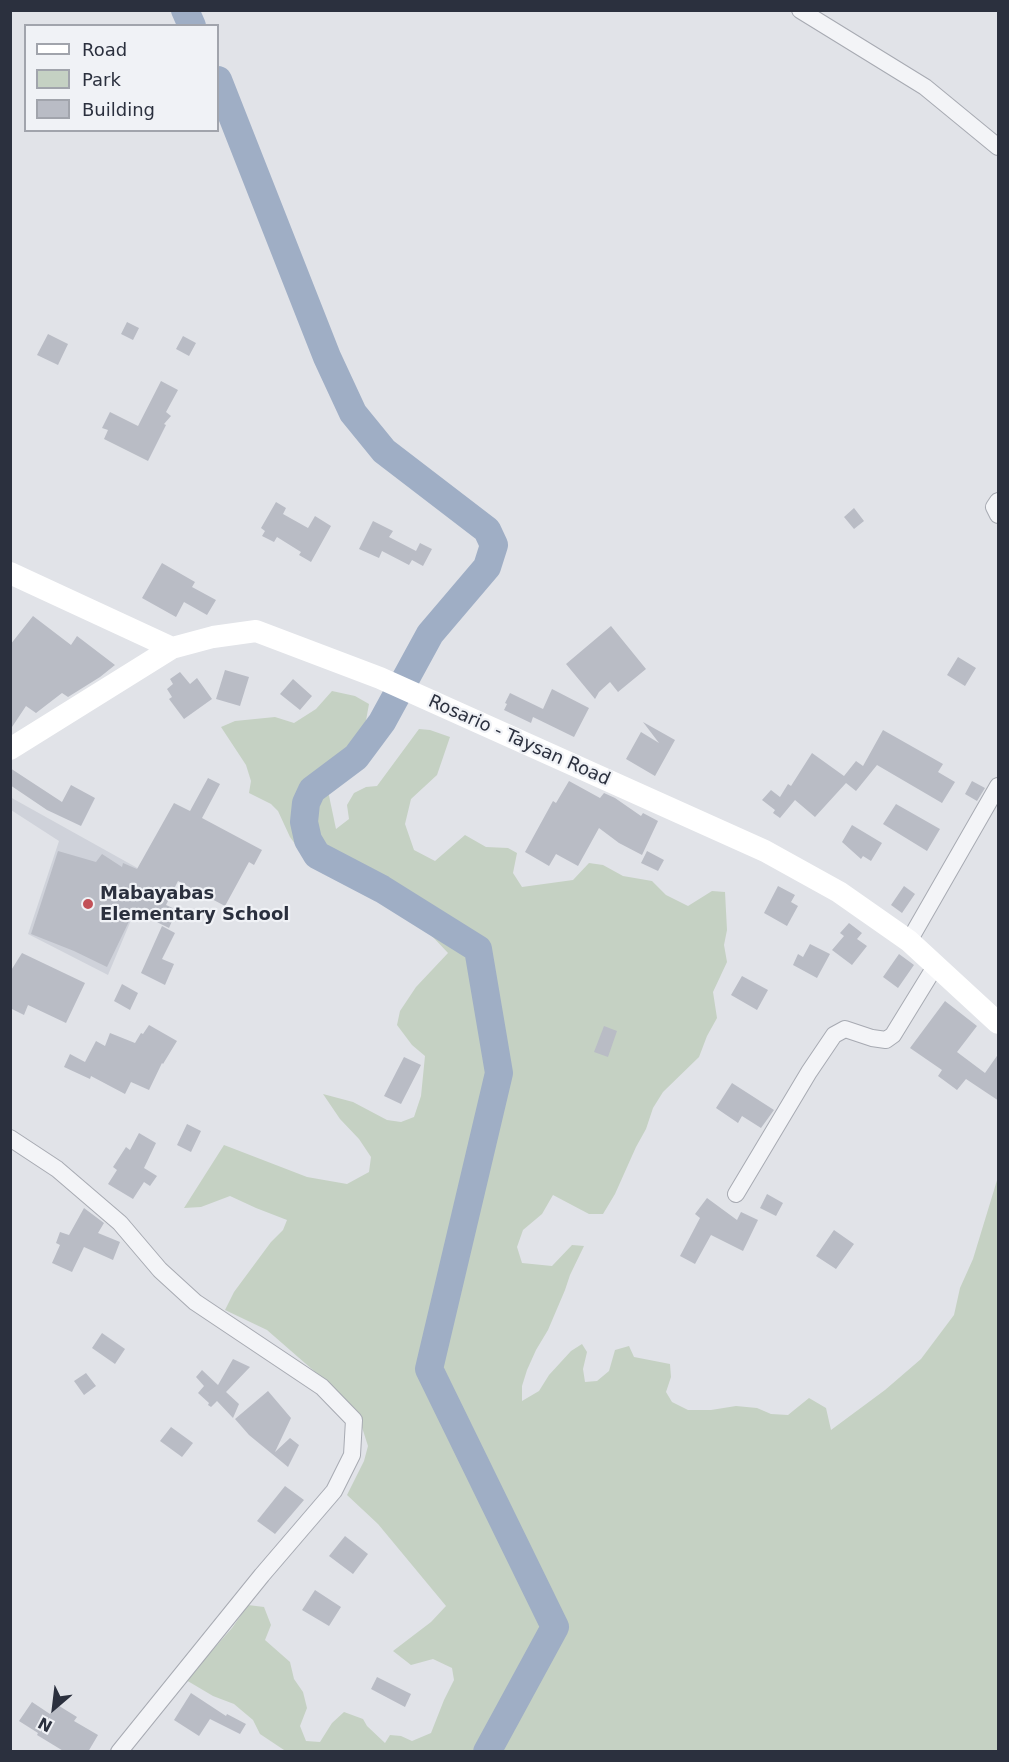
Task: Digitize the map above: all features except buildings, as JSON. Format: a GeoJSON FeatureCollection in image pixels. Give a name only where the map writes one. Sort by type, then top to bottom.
{"type":"FeatureCollection","features":[{"type":"Feature","properties":{"kind":"main road"},"geometry":{"type":"LineString","coordinates":[[10,573],[172,648]]}},
{"type":"Feature","properties":{"kind":"main road","name":"Rosario - Taysan Road"},"geometry":{"type":"LineString","coordinates":[[10,749],[172,648],[213,637],[256,631],[380,678],[765,851],[839,892],[909,941],[999,1023]]}},
{"type":"Feature","properties":{"kind":"street"},"geometry":{"type":"LineString","coordinates":[[800,10],[925,87],[999,147]]}},
{"type":"Feature","properties":{"kind":"street"},"geometry":{"type":"LineString","coordinates":[[999,501],[994,507],[999,515]]}},
{"type":"Feature","properties":{"kind":"street"},"geometry":{"type":"LineString","coordinates":[[909,941],[999,786]]}},
{"type":"Feature","properties":{"kind":"street"},"geometry":{"type":"LineString","coordinates":[[736,1194],[809,1072],[834,1035],[845,1029],[886,1040],[893,1035],[936,965]]}},
{"type":"Feature","properties":{"kind":"street"},"geometry":{"type":"LineString","coordinates":[[10,1138],[57,1168],[120,1223],[160,1270],[195,1302],[322,1387],[354,1420],[352,1455],[334,1491],[262,1575],[119,1752]]}},
{"type":"Feature","properties":{"kind":"shaded area","name":"Mabayabas Elementary School"},"geometry":{"type":"Polygon","coordinates":[[[10,797],[150,875],[108,975],[28,934],[59,841],[11,810],[10,797]]]}},
{"type":"Feature","properties":{"kind":"green space"},"geometry":{"type":"Polygon","coordinates":[[[332,691],[355,696],[369,704],[365,726],[358,742],[341,759],[332,775],[328,791],[336,829],[349,819],[347,805],[354,793],[366,787],[377,786],[419,729],[430,730],[450,737],[437,775],[411,799],[405,824],[414,850],[435,861],[465,835],[486,847],[508,848],[517,853],[513,873],[522,887],[573,880],[589,863],[603,865],[623,876],[652,881],[666,895],[688,906],[712,891],[725,892],[727,930],[724,945],[727,962],[713,992],[717,1018],[699,1057],[663,1092],[653,1108],[646,1129],[603,1214],[589,1214],[553,1195],[542,1214],[523,1230],[517,1247],[522,1263],[552,1266],[572,1245],[584,1246],[548,1330],[527,1370],[522,1386],[522,1401],[539,1391],[549,1375],[571,1351],[582,1344],[587,1352],[583,1369],[585,1382],[597,1381],[609,1371],[615,1350],[629,1346],[634,1357],[670,1364],[671,1377],[666,1392],[672,1402],[688,1410],[711,1410],[736,1406],[757,1408],[771,1414],[788,1415],[809,1398],[826,1408],[831,1430],[885,1390],[921,1359],[954,1315],[960,1288],[973,1259],[998,1177],[998,1751],[287,1752],[260,1734],[253,1720],[234,1704],[213,1696],[186,1680],[232,1628],[248,1605],[264,1607],[271,1625],[265,1640],[290,1662],[294,1679],[303,1692],[307,1708],[300,1726],[306,1741],[320,1742],[332,1723],[344,1712],[363,1719],[385,1743],[390,1735],[401,1736],[412,1741],[431,1733],[454,1680],[452,1668],[433,1659],[411,1665],[393,1651],[431,1622],[446,1606],[378,1524],[347,1495],[364,1461],[368,1446],[359,1418],[337,1391],[267,1330],[225,1310],[234,1292],[271,1242],[283,1230],[287,1220],[230,1196],[201,1207],[184,1208],[224,1145],[307,1177],[347,1184],[369,1172],[371,1157],[323,1094],[353,1102],[387,1120],[401,1122],[414,1117],[421,1096],[425,1056],[412,1045],[397,1025],[400,1011],[416,987],[448,953],[415,918],[303,855],[290,837],[278,811],[271,804],[249,793],[251,781],[246,765],[221,727],[235,721],[275,717],[294,723],[316,709],[332,691]]]}},
{"type":"Feature","properties":{"kind":"waterway"},"geometry":{"type":"LineString","coordinates":[[185,10],[191,24]]}},
{"type":"Feature","properties":{"kind":"waterway"},"geometry":{"type":"LineString","coordinates":[[219,83],[327,357],[353,413],[384,451],[487,530],[494,545],[487,567],[430,634],[382,722],[356,757],[312,790],[306,803],[304,822],[308,840],[317,855],[382,889],[478,949],[499,1073],[429,1369],[555,1627],[487,1752]]}},
{"type":"Feature","properties":{"kind":"place","name":"Mabayabas Elementary School"},"geometry":{"type":"Point","coordinates":[88,904]}}]}
